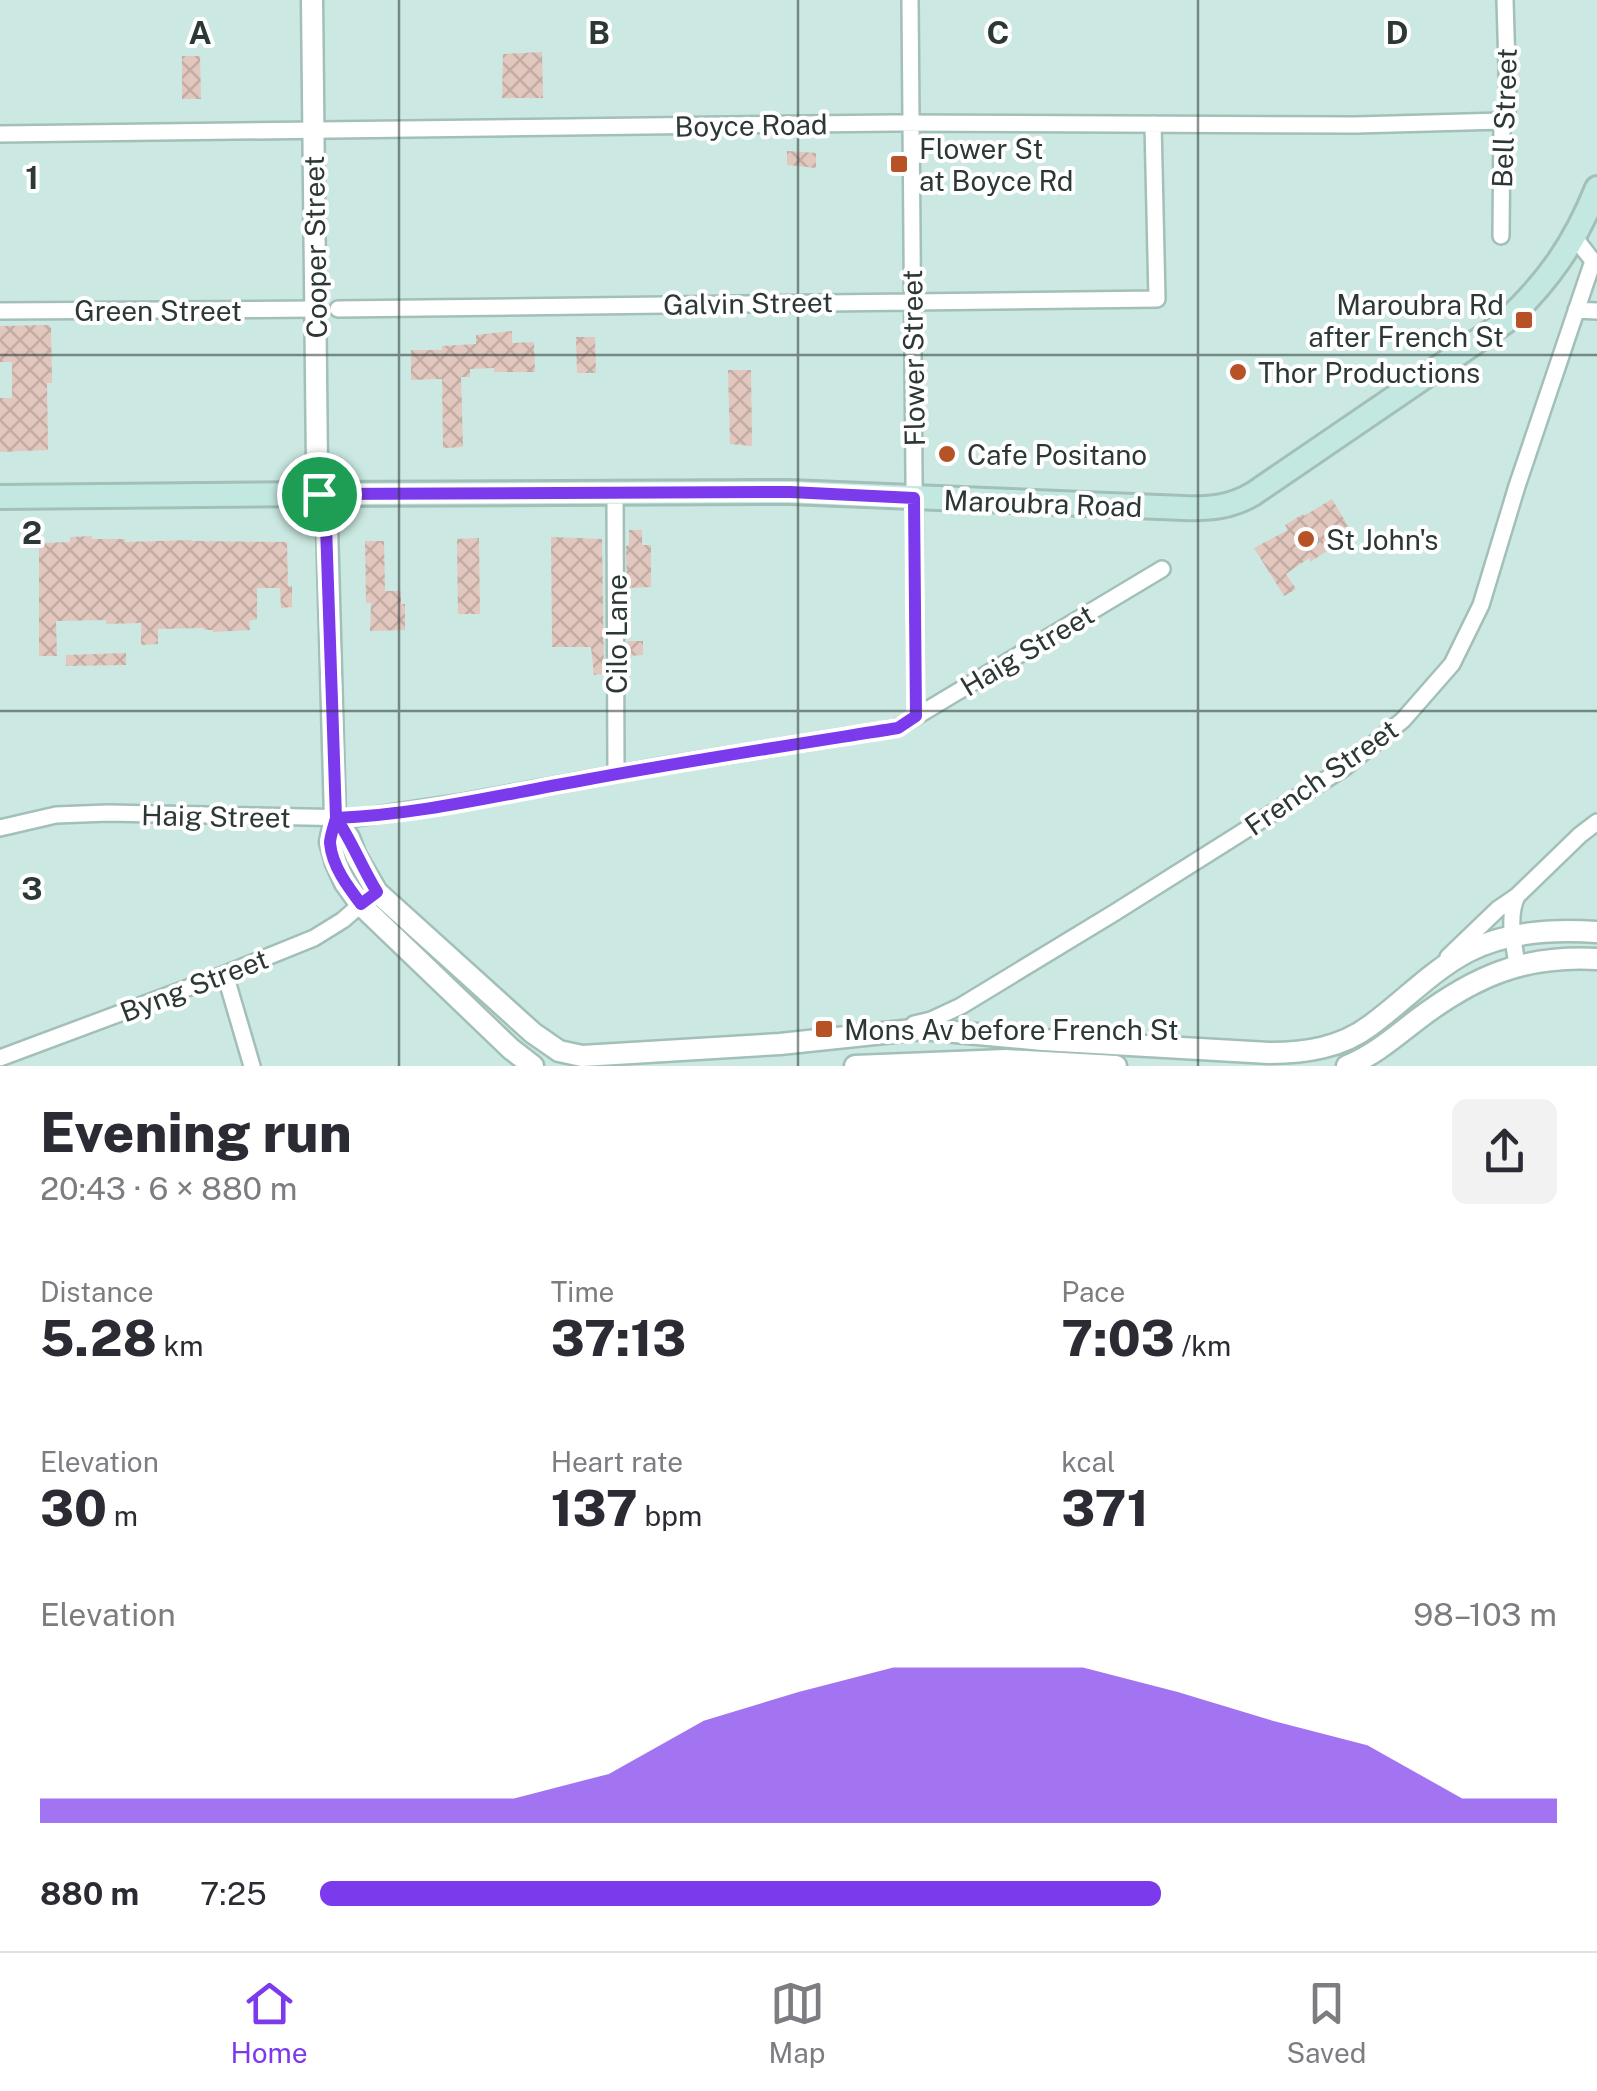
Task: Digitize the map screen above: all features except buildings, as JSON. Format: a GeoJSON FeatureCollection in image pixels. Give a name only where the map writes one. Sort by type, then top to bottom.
{"type":"FeatureCollection","features":[{"type":"Feature","properties":{"kind":"main road","name":"Maroubra Road"},"geometry":{"type":"LineString","coordinates":[[0,497],[790,492],[1222,507],[1240,502],[1505,322],[1533,296],[1575,238],[1597,188]]}},
{"type":"Feature","properties":{"kind":"street","name":"Cooper Street"},"geometry":{"type":"LineString","coordinates":[[312,0],[319,494],[326,526],[336,818],[330,842],[345,882],[369,898]]}},
{"type":"Feature","properties":{"kind":"street","name":"Flower Street"},"geometry":{"type":"LineString","coordinates":[[910,0],[916,716]]}},
{"type":"Feature","properties":{"kind":"street","name":"Bell Street"},"geometry":{"type":"LineString","coordinates":[[1500,236],[1502,121],[1508,102],[1506,0]]}},
{"type":"Feature","properties":{"kind":"street","name":"Boyce Road"},"geometry":{"type":"LineString","coordinates":[[0,134],[1502,121]]}},
{"type":"Feature","properties":{"kind":"street","name":"Galvin Street"},"geometry":{"type":"LineString","coordinates":[[338,309],[1157,299],[1153,124]]}},
{"type":"Feature","properties":{"kind":"street","name":"French Street"},"geometry":{"type":"LineString","coordinates":[[881,1032],[931,1020],[961,1006],[1344,768],[1403,720],[1452,664],[1481,605],[1593,261],[1575,238]]}},
{"type":"Feature","properties":{"kind":"street","name":"Green Street"},"geometry":{"type":"LineString","coordinates":[[0,311],[316,309]]}},
{"type":"Feature","properties":{"kind":"street"},"geometry":{"type":"LineString","coordinates":[[1576,310],[1597,311]]}},
{"type":"Feature","properties":{"kind":"street","name":"Cilo Lane"},"geometry":{"type":"LineString","coordinates":[[615,494],[616,774]]}},
{"type":"Feature","properties":{"kind":"street","name":"Haig Street"},"geometry":{"type":"LineString","coordinates":[[0,828],[56,815],[108,813],[366,816],[898,728],[1162,570]]}},
{"type":"Feature","properties":{"kind":"street"},"geometry":{"type":"LineString","coordinates":[[369,898],[532,1033],[559,1051],[582,1056],[780,1044],[922,1029],[1043,1040],[1304,1052],[1339,1042],[1369,1027],[1597,822]]}},
{"type":"Feature","properties":{"kind":"street"},"geometry":{"type":"LineString","coordinates":[[1517,965],[1512,908],[1518,896]]}},
{"type":"Feature","properties":{"kind":"street"},"geometry":{"type":"LineString","coordinates":[[369,898],[512,1049],[533,1066]]}},
{"type":"Feature","properties":{"kind":"street","name":"Byng Street"},"geometry":{"type":"LineString","coordinates":[[0,1058],[314,938],[369,898]]}},
{"type":"Feature","properties":{"kind":"street"},"geometry":{"type":"LineString","coordinates":[[1420,984],[1470,951],[1514,936],[1597,932]]}},
{"type":"Feature","properties":{"kind":"street"},"geometry":{"type":"LineString","coordinates":[[1347,1066],[1382,1047],[1482,978],[1542,960],[1597,959]]}},
{"type":"Feature","properties":{"kind":"street"},"geometry":{"type":"LineString","coordinates":[[225,974],[252,1066]]}},
{"type":"Feature","properties":{"kind":"street"},"geometry":{"type":"LineString","coordinates":[[856,1066],[1006,1060],[1116,1066]]}},
{"type":"Feature","properties":{"kind":"place","name":"Flower St at Boyce Rd"},"geometry":{"type":"Point","coordinates":[899,164]}},
{"type":"Feature","properties":{"kind":"place","name":"Maroubra Rd after French St"},"geometry":{"type":"Point","coordinates":[1524,320]}},
{"type":"Feature","properties":{"kind":"place","name":"Thor Productions"},"geometry":{"type":"Point","coordinates":[1238,372]}},
{"type":"Feature","properties":{"kind":"place","name":"Cafe Positano"},"geometry":{"type":"Point","coordinates":[947,454]}},
{"type":"Feature","properties":{"kind":"place","name":"St John's"},"geometry":{"type":"Point","coordinates":[1306,539]}},
{"type":"Feature","properties":{"kind":"place","name":"Mons Av before French St"},"geometry":{"type":"Point","coordinates":[824,1029]}},
{"type":"Feature","properties":{"kind":"route"},"geometry":{"type":"LineString","coordinates":[[319,494],[326,526],[336,818],[377,892],[361,904],[336,863],[330,842],[336,818],[457,803],[898,728],[916,716],[914,498],[790,492],[319,494]]}}]}
